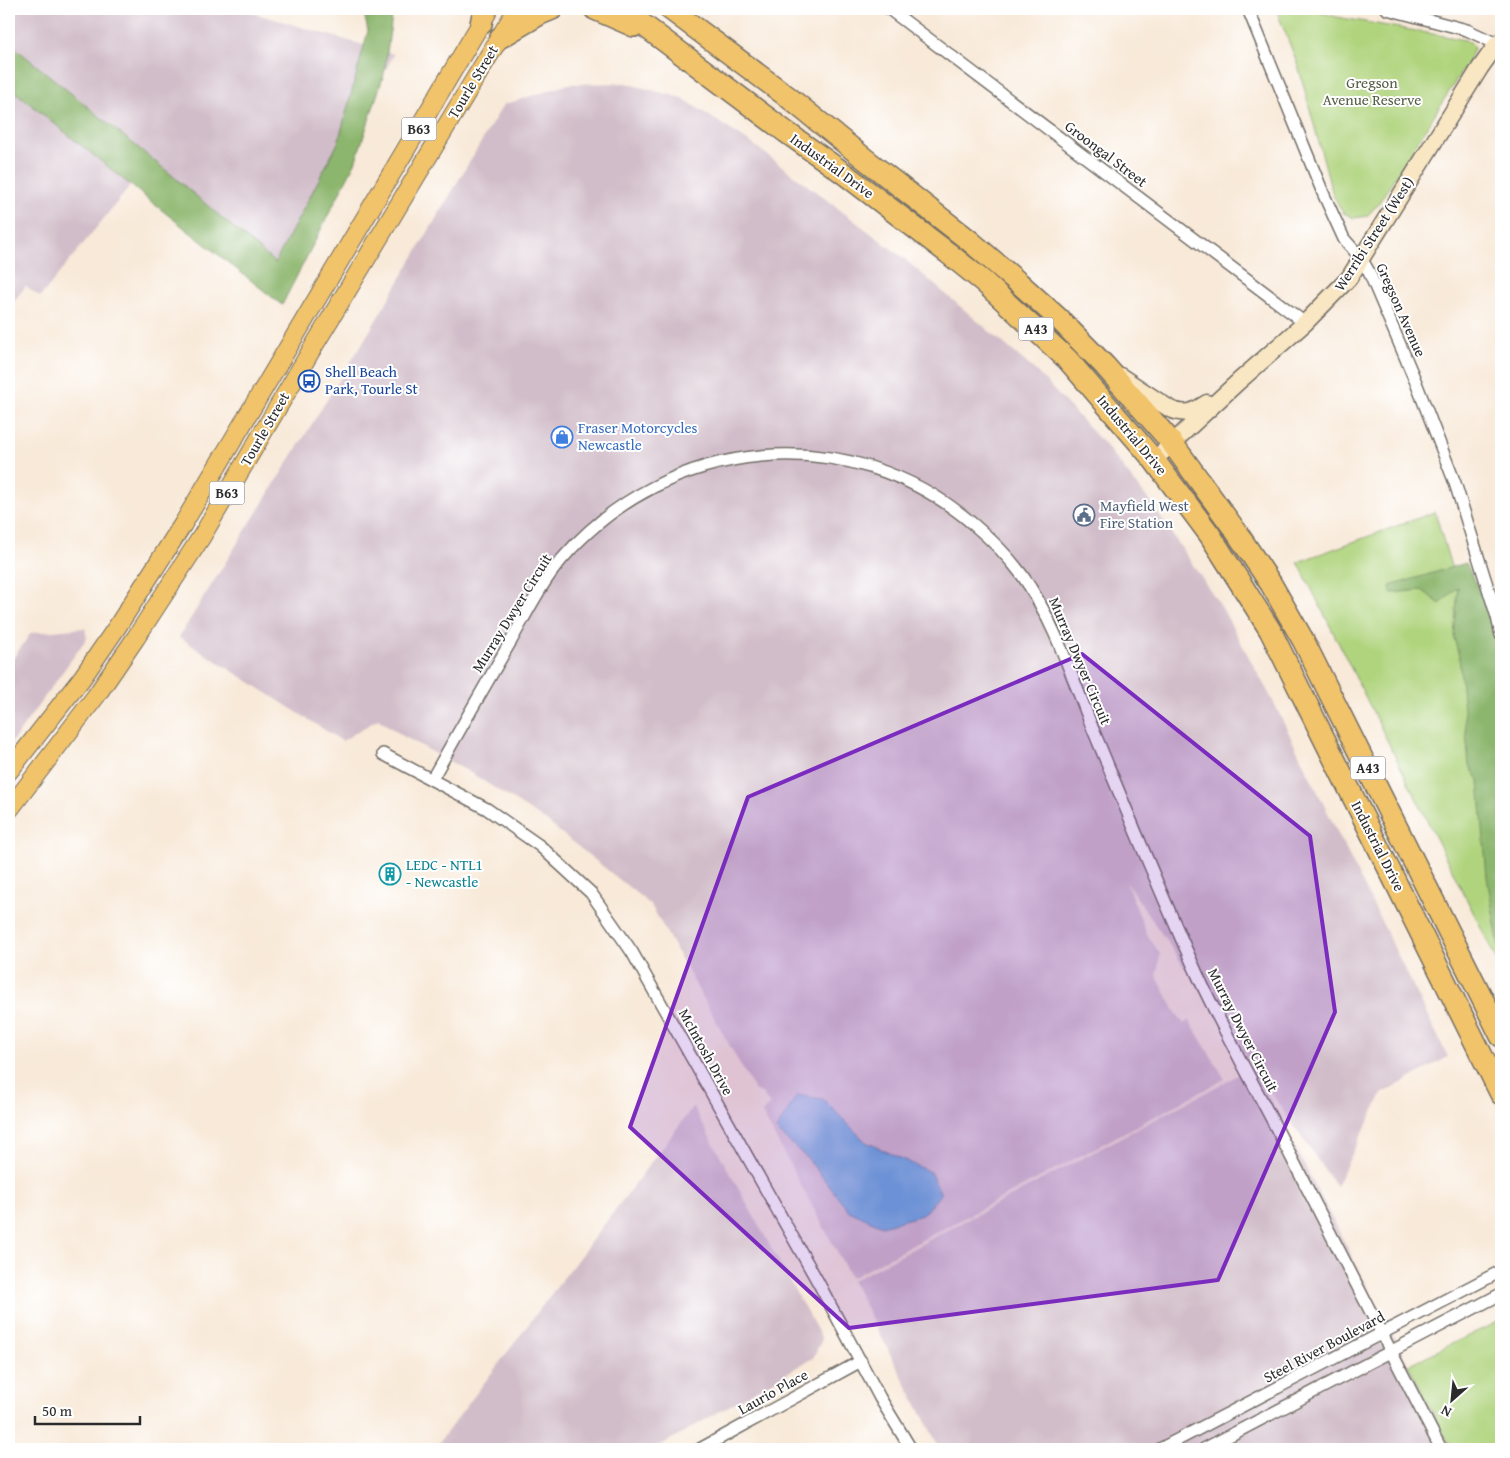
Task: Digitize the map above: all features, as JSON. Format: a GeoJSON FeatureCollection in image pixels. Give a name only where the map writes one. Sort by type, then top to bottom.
{"type":"FeatureCollection","features":[{"type":"Feature","properties":{"kind":"highway"},"geometry":{"type":"LineString","coordinates":[[501,36],[552,9]]}},
{"type":"Feature","properties":{"kind":"highway"},"geometry":{"type":"LineString","coordinates":[[594,9],[601,10],[666,41]]}},
{"type":"Feature","properties":{"kind":"highway","name":"Industrial Drive"},"geometry":{"type":"LineString","coordinates":[[622,9],[842,172],[948,252],[984,282],[1068,360],[1154,460],[1210,535],[1270,630],[1501,1094]]}},
{"type":"Feature","properties":{"kind":"highway","name":"Industrial Drive"},"geometry":{"type":"LineString","coordinates":[[670,9],[788,97],[1019,283],[1060,320],[1105,366],[1172,443],[1256,561],[1303,640],[1501,1036]]}},
{"type":"Feature","properties":{"kind":"main road","name":"Tourle Street"},"geometry":{"type":"LineString","coordinates":[[9,810],[96,696],[202,536],[315,344],[517,9]]}},
{"type":"Feature","properties":{"kind":"main road","name":"Tourle Street"},"geometry":{"type":"LineString","coordinates":[[9,771],[82,678],[183,524],[485,14]]}},
{"type":"Feature","properties":{"kind":"main road","name":"Werribi Street (West)"},"geometry":{"type":"LineString","coordinates":[[1154,460],[1305,323],[1348,278],[1472,80],[1499,43]]}},
{"type":"Feature","properties":{"kind":"main road"},"geometry":{"type":"LineString","coordinates":[[1105,366],[1170,408],[1188,413],[1239,381]]}},
{"type":"Feature","properties":{"kind":"street","name":"Groongal Street"},"geometry":{"type":"LineString","coordinates":[[889,9],[1305,323]]}},
{"type":"Feature","properties":{"kind":"street","name":"Gregson Avenue"},"geometry":{"type":"LineString","coordinates":[[1248,9],[1323,193],[1344,239],[1361,258],[1382,300],[1455,484],[1501,635]]}},
{"type":"Feature","properties":{"kind":"street"},"geometry":{"type":"LineString","coordinates":[[1387,9],[1467,30],[1499,43]]}},
{"type":"Feature","properties":{"kind":"street","name":"Murray Dwyer Circuit"},"geometry":{"type":"LineString","coordinates":[[432,779],[534,600],[560,561],[594,526],[648,489],[674,476],[701,467],[746,457],[802,455],[845,461],[869,467],[919,486],[955,508],[994,542],[1022,574],[1046,615],[1153,876],[1202,983],[1441,1449]]}},
{"type":"Feature","properties":{"kind":"street","name":"McIntosh Drive"},"geometry":{"type":"LineString","coordinates":[[383,754],[488,809],[540,846],[590,893],[632,952],[880,1398],[911,1449]]}},
{"type":"Feature","properties":{"kind":"street","name":"Steel River Boulevard"},"geometry":{"type":"LineString","coordinates":[[1160,1449],[1501,1271]]}},
{"type":"Feature","properties":{"kind":"street"},"geometry":{"type":"LineString","coordinates":[[1204,1449],[1501,1294]]}},
{"type":"Feature","properties":{"kind":"street","name":"Laurio Place"},"geometry":{"type":"LineString","coordinates":[[700,1449],[861,1361]]}},
{"type":"Feature","properties":{"kind":"highlighted area"},"geometry":{"type":"Polygon","coordinates":[[[1082,654],[1310,836],[1335,1012],[1218,1280],[849,1328],[630,1127],[748,797],[1082,654]]]}},
{"type":"Feature","properties":{"kind":"shaded area"},"geometry":{"type":"Polygon","coordinates":[[[9,9],[240,9],[394,54],[274,290],[135,180],[40,297],[26,286],[9,307],[9,9]]]}},
{"type":"Feature","properties":{"kind":"shaded area"},"geometry":{"type":"Polygon","coordinates":[[[625,83],[682,98],[754,145],[901,256],[1036,371],[1105,445],[1151,503],[1222,608],[1273,701],[1448,1057],[1382,1094],[1336,1186],[1256,1072],[1452,1449],[940,1449],[852,1281],[1253,1067],[1126,882],[1147,934],[1160,954],[1156,975],[1176,1013],[1184,1024],[1189,1020],[1225,1079],[851,1278],[762,1113],[770,1105],[762,1093],[755,1091],[651,905],[545,820],[471,773],[403,736],[378,719],[342,741],[179,637],[365,339],[503,105],[569,84],[625,83]]]}},
{"type":"Feature","properties":{"kind":"shaded area"},"geometry":{"type":"Polygon","coordinates":[[[85,628],[87,638],[9,746],[9,664],[31,633],[85,628]]]}},
{"type":"Feature","properties":{"kind":"shaded area"},"geometry":{"type":"Polygon","coordinates":[[[693,1107],[822,1339],[813,1358],[654,1449],[434,1449],[693,1107]]]}},
{"type":"Feature","properties":{"kind":"green space"},"geometry":{"type":"Polygon","coordinates":[[[363,9],[393,9],[384,74],[355,163],[282,305],[9,87],[9,43],[168,172],[275,263],[338,143],[368,31],[363,9]]]}},
{"type":"Feature","properties":{"kind":"green space","name":"Gregson Avenue Reserve"},"geometry":{"type":"Polygon","coordinates":[[[1281,9],[1307,9],[1337,17],[1465,40],[1472,44],[1474,49],[1469,60],[1378,204],[1367,216],[1354,218],[1343,213],[1333,195],[1298,65],[1279,17],[1281,9]]]}},
{"type":"Feature","properties":{"kind":"green space"},"geometry":{"type":"Polygon","coordinates":[[[1435,512],[1460,597],[1501,827],[1501,968],[1298,562],[1435,512]]]}},
{"type":"Feature","properties":{"kind":"green space"},"geometry":{"type":"Polygon","coordinates":[[[1466,563],[1501,635],[1501,960],[1487,877],[1479,780],[1469,765],[1459,656],[1454,638],[1458,587],[1440,604],[1422,590],[1391,593],[1390,586],[1466,563]]]}},
{"type":"Feature","properties":{"kind":"green space"},"geometry":{"type":"Polygon","coordinates":[[[1501,1320],[1501,1449],[1452,1449],[1408,1365],[1501,1320]]]}},
{"type":"Feature","properties":{"kind":"water"},"geometry":{"type":"Polygon","coordinates":[[[797,1095],[823,1099],[866,1142],[930,1172],[941,1194],[922,1215],[882,1226],[849,1211],[808,1159],[776,1130],[797,1095]]]}},
{"type":"Feature","properties":{"kind":"place","name":"Shell Beach Park, Tourle St"},"geometry":{"type":"Point","coordinates":[309,381]}},
{"type":"Feature","properties":{"kind":"place","name":"Fraser Motorcycles Newcastle"},"geometry":{"type":"Point","coordinates":[562,437]}},
{"type":"Feature","properties":{"kind":"place","name":"Mayfield West Fire Station"},"geometry":{"type":"Point","coordinates":[1084,515]}},
{"type":"Feature","properties":{"kind":"place","name":"LEDC - NTL1 - Newcastle"},"geometry":{"type":"Point","coordinates":[390,874]}}]}
